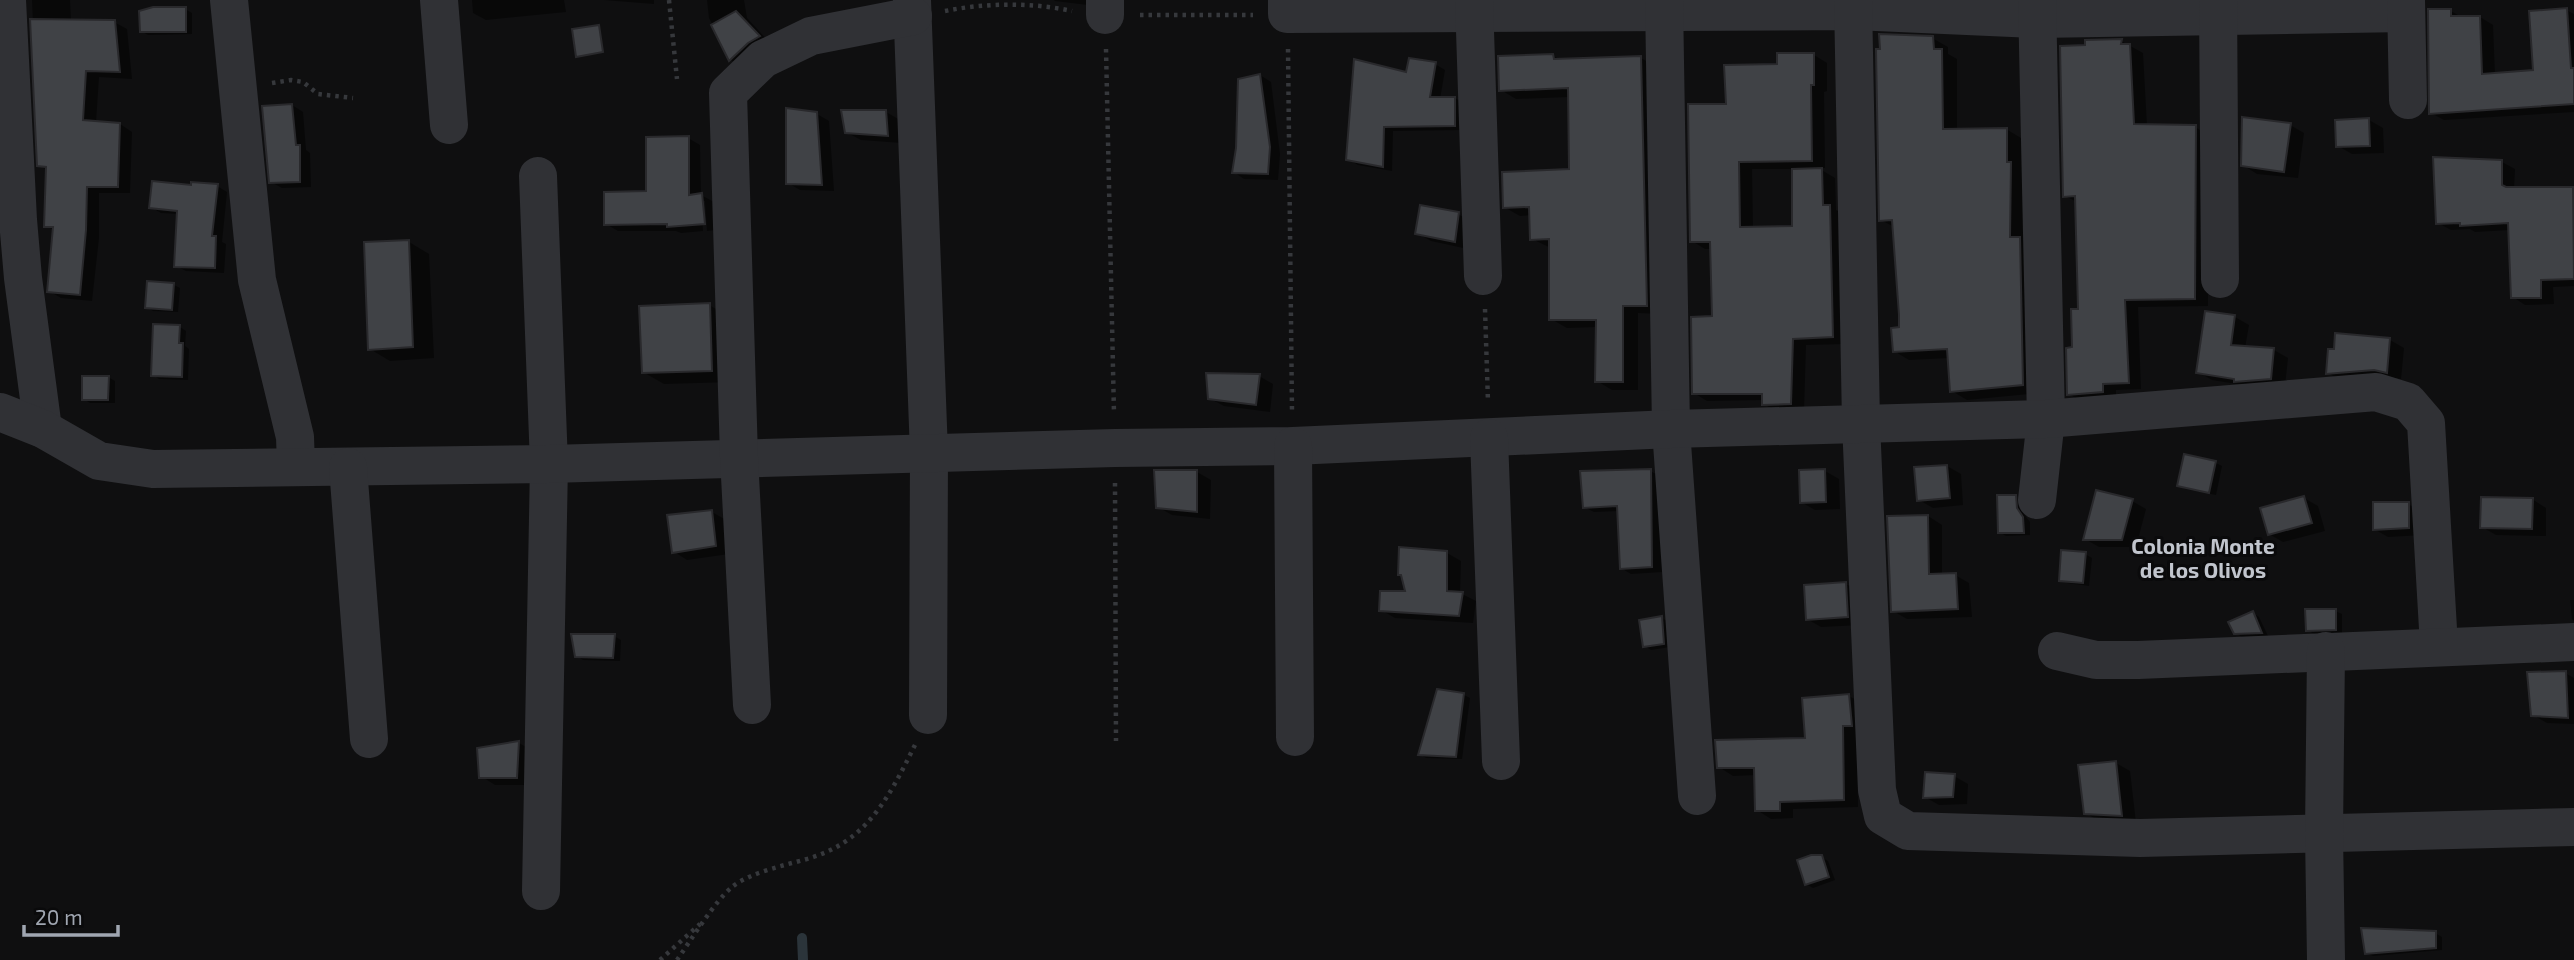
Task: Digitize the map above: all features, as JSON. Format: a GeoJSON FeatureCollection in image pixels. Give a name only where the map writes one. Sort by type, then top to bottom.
{"type":"FeatureCollection","features":[{"type":"Feature","properties":{"kind":"street"},"geometry":{"type":"LineString","coordinates":[[7,0],[8,170],[43,429]]}},
{"type":"Feature","properties":{"kind":"street"},"geometry":{"type":"LineString","coordinates":[[229,0],[257,280],[295,437],[296,465]]}},
{"type":"Feature","properties":{"kind":"street"},"geometry":{"type":"LineString","coordinates":[[439,0],[449,125]]}},
{"type":"Feature","properties":{"kind":"street"},"geometry":{"type":"LineString","coordinates":[[1664,5],[1671,429],[1697,796]]}},
{"type":"Feature","properties":{"kind":"street"},"geometry":{"type":"LineString","coordinates":[[1287,7],[1664,5],[2037,9],[2406,6],[2408,100]]}},
{"type":"Feature","properties":{"kind":"street"},"geometry":{"type":"LineString","coordinates":[[1474,6],[1483,276]]}},
{"type":"Feature","properties":{"kind":"street"},"geometry":{"type":"LineString","coordinates":[[1854,6],[1861,423],[1877,790],[1883,816],[1908,831],[2140,838],[2574,827]]}},
{"type":"Feature","properties":{"kind":"street"},"geometry":{"type":"LineString","coordinates":[[752,705],[739,457],[728,93],[763,59],[811,36],[912,8],[929,453],[928,715]]}},
{"type":"Feature","properties":{"kind":"street"},"geometry":{"type":"LineString","coordinates":[[2218,8],[2220,279]]}},
{"type":"Feature","properties":{"kind":"street"},"geometry":{"type":"LineString","coordinates":[[2037,9],[2046,419],[2037,500]]}},
{"type":"Feature","properties":{"kind":"street"},"geometry":{"type":"LineString","coordinates":[[538,176],[549,464],[541,891]]}},
{"type":"Feature","properties":{"kind":"street"},"geometry":{"type":"LineString","coordinates":[[0,412],[43,429],[99,461],[153,469],[296,465],[348,467],[549,464],[739,457],[1293,446],[1671,429],[2046,419],[2376,393],[2408,402],[2426,423],[2439,646]]}},
{"type":"Feature","properties":{"kind":"street"},"geometry":{"type":"LineString","coordinates":[[1489,438],[1501,761]]}},
{"type":"Feature","properties":{"kind":"street"},"geometry":{"type":"LineString","coordinates":[[1293,446],[1295,737]]}},
{"type":"Feature","properties":{"kind":"street"},"geometry":{"type":"LineString","coordinates":[[348,467],[369,739]]}},
{"type":"Feature","properties":{"kind":"street"},"geometry":{"type":"LineString","coordinates":[[2057,651],[2096,660],[2138,660],[2574,642]]}},
{"type":"Feature","properties":{"kind":"street"},"geometry":{"type":"LineString","coordinates":[[2326,651],[2326,960]]}},
{"type":"Feature","properties":{"kind":"path"},"geometry":{"type":"LineString","coordinates":[[669,0],[677,79]]}},
{"type":"Feature","properties":{"kind":"path"},"geometry":{"type":"LineString","coordinates":[[912,8],[952,9],[997,5],[1105,8],[1287,7],[1293,446]]}},
{"type":"Feature","properties":{"kind":"path"},"geometry":{"type":"LineString","coordinates":[[1105,8],[1115,448],[1116,741]]}},
{"type":"Feature","properties":{"kind":"path"},"geometry":{"type":"LineString","coordinates":[[237,91],[291,80],[303,82],[318,94],[353,98]]}},
{"type":"Feature","properties":{"kind":"path"},"geometry":{"type":"LineString","coordinates":[[1483,276],[1489,438]]}},
{"type":"Feature","properties":{"kind":"path"},"geometry":{"type":"LineString","coordinates":[[677,960],[733,886],[770,869],[815,857],[841,846],[864,827],[888,797],[928,715]]}},
{"type":"Feature","properties":{"kind":"path"},"geometry":{"type":"LineString","coordinates":[[660,960],[708,917]]}},
{"type":"Feature","properties":{"kind":"building"},"geometry":{"type":"Polygon","coordinates":[[[153,7],[186,7],[186,32],[140,32],[139,11],[153,7]]]}},
{"type":"Feature","properties":{"kind":"building"},"geometry":{"type":"Polygon","coordinates":[[[2567,8],[2571,68],[2574,68],[2574,104],[2429,114],[2428,9],[2451,9],[2451,16],[2480,16],[2482,74],[2533,70],[2529,11],[2567,8]]]}},
{"type":"Feature","properties":{"kind":"building"},"geometry":{"type":"Polygon","coordinates":[[[736,11],[760,36],[729,61],[711,25],[736,11]]]}},
{"type":"Feature","properties":{"kind":"building"},"geometry":{"type":"Polygon","coordinates":[[[30,19],[115,20],[120,72],[86,71],[83,120],[120,123],[118,187],[87,187],[80,295],[47,292],[53,227],[44,227],[46,167],[37,166],[30,19]]]}},
{"type":"Feature","properties":{"kind":"building"},"geometry":{"type":"Polygon","coordinates":[[[599,25],[603,52],[576,57],[572,29],[599,25]]]}},
{"type":"Feature","properties":{"kind":"building"},"geometry":{"type":"Polygon","coordinates":[[[1879,34],[1933,36],[1934,49],[1942,49],[1943,129],[2007,128],[2007,162],[2011,162],[2010,237],[2020,237],[2023,385],[1950,392],[1947,349],[1893,352],[1891,328],[1899,327],[1899,315],[1892,220],[1879,221],[1876,49],[1880,49],[1879,34]]]}},
{"type":"Feature","properties":{"kind":"building"},"geometry":{"type":"Polygon","coordinates":[[[2122,39],[2121,44],[2130,44],[2134,124],[2196,125],[2195,299],[2125,300],[2129,383],[2103,384],[2103,392],[2067,395],[2066,348],[2072,347],[2071,309],[2078,309],[2075,196],[2063,197],[2060,46],[2085,45],[2085,40],[2122,39]]]}},
{"type":"Feature","properties":{"kind":"building"},"geometry":{"type":"Polygon","coordinates":[[[1777,53],[1814,53],[1814,85],[1811,85],[1812,161],[1739,162],[1740,227],[1792,226],[1792,169],[1822,168],[1823,205],[1830,205],[1833,337],[1793,339],[1791,404],[1762,405],[1762,394],[1692,394],[1691,317],[1712,316],[1710,242],[1690,242],[1688,104],[1726,104],[1724,65],[1777,64],[1777,53]]]}},
{"type":"Feature","properties":{"kind":"building"},"geometry":{"type":"Polygon","coordinates":[[[1553,54],[1554,59],[1641,56],[1647,306],[1623,306],[1623,382],[1595,382],[1596,320],[1549,320],[1549,239],[1530,240],[1529,207],[1503,208],[1502,172],[1569,169],[1568,88],[1499,91],[1498,56],[1553,54]]]}},
{"type":"Feature","properties":{"kind":"building"},"geometry":{"type":"Polygon","coordinates":[[[1409,58],[1436,62],[1430,97],[1455,97],[1455,126],[1384,127],[1383,167],[1346,160],[1354,59],[1406,72],[1409,58]]]}},
{"type":"Feature","properties":{"kind":"building"},"geometry":{"type":"Polygon","coordinates":[[[1260,74],[1270,147],[1268,174],[1232,173],[1236,148],[1238,79],[1260,74]]]}},
{"type":"Feature","properties":{"kind":"building"},"geometry":{"type":"Polygon","coordinates":[[[292,104],[296,145],[300,145],[300,182],[269,183],[262,106],[292,104]]]}},
{"type":"Feature","properties":{"kind":"building"},"geometry":{"type":"Polygon","coordinates":[[[786,108],[817,112],[822,185],[786,184],[786,108]]]}},
{"type":"Feature","properties":{"kind":"building"},"geometry":{"type":"Polygon","coordinates":[[[841,110],[886,110],[888,136],[845,133],[841,110]]]}},
{"type":"Feature","properties":{"kind":"building"},"geometry":{"type":"Polygon","coordinates":[[[2242,117],[2291,123],[2284,172],[2241,166],[2242,117]]]}},
{"type":"Feature","properties":{"kind":"building"},"geometry":{"type":"Polygon","coordinates":[[[2369,118],[2370,146],[2336,147],[2335,120],[2369,118]]]}},
{"type":"Feature","properties":{"kind":"building"},"geometry":{"type":"Polygon","coordinates":[[[689,136],[689,195],[702,193],[705,224],[667,227],[667,224],[604,225],[604,192],[646,191],[646,137],[689,136]]]}},
{"type":"Feature","properties":{"kind":"building"},"geometry":{"type":"Polygon","coordinates":[[[2433,157],[2502,160],[2502,185],[2506,187],[2573,187],[2574,279],[2541,280],[2541,298],[2511,298],[2508,223],[2460,226],[2460,223],[2436,224],[2433,157]]]}},
{"type":"Feature","properties":{"kind":"building"},"geometry":{"type":"Polygon","coordinates":[[[152,181],[191,185],[191,182],[218,184],[212,236],[216,236],[215,268],[174,267],[177,211],[149,208],[152,181]]]}},
{"type":"Feature","properties":{"kind":"building"},"geometry":{"type":"Polygon","coordinates":[[[1420,205],[1459,212],[1455,242],[1415,234],[1420,205]]]}},
{"type":"Feature","properties":{"kind":"building"},"geometry":{"type":"Polygon","coordinates":[[[409,240],[413,347],[368,350],[364,242],[409,240]]]}},
{"type":"Feature","properties":{"kind":"building"},"geometry":{"type":"Polygon","coordinates":[[[147,281],[174,283],[172,310],[145,308],[147,281]]]}},
{"type":"Feature","properties":{"kind":"building"},"geometry":{"type":"Polygon","coordinates":[[[710,303],[712,371],[642,373],[639,306],[710,303]]]}},
{"type":"Feature","properties":{"kind":"building"},"geometry":{"type":"Polygon","coordinates":[[[2205,311],[2235,315],[2231,345],[2274,348],[2271,379],[2234,382],[2234,379],[2196,373],[2205,311]]]}},
{"type":"Feature","properties":{"kind":"building"},"geometry":{"type":"Polygon","coordinates":[[[153,324],[180,325],[179,343],[183,343],[182,377],[151,376],[153,324]]]}},
{"type":"Feature","properties":{"kind":"building"},"geometry":{"type":"Polygon","coordinates":[[[2335,333],[2390,338],[2387,373],[2374,370],[2326,374],[2328,349],[2334,349],[2335,333]]]}},
{"type":"Feature","properties":{"kind":"building"},"geometry":{"type":"Polygon","coordinates":[[[1206,373],[1260,374],[1256,405],[1208,399],[1206,373]]]}},
{"type":"Feature","properties":{"kind":"building"},"geometry":{"type":"Polygon","coordinates":[[[82,376],[109,376],[108,400],[82,400],[82,376]]]}},
{"type":"Feature","properties":{"kind":"building"},"geometry":{"type":"Polygon","coordinates":[[[2184,454],[2216,461],[2209,493],[2177,486],[2184,454]]]}},
{"type":"Feature","properties":{"kind":"building"},"geometry":{"type":"Polygon","coordinates":[[[1947,465],[1950,498],[1917,501],[1914,467],[1947,465]]]}},
{"type":"Feature","properties":{"kind":"building"},"geometry":{"type":"Polygon","coordinates":[[[1651,469],[1652,567],[1620,569],[1617,506],[1583,508],[1580,471],[1651,469]]]}},
{"type":"Feature","properties":{"kind":"building"},"geometry":{"type":"Polygon","coordinates":[[[1825,469],[1826,502],[1800,503],[1799,470],[1825,469]]]}},
{"type":"Feature","properties":{"kind":"building"},"geometry":{"type":"Polygon","coordinates":[[[1154,470],[1197,470],[1197,512],[1156,508],[1154,470]]]}},
{"type":"Feature","properties":{"kind":"building"},"geometry":{"type":"Polygon","coordinates":[[[2096,490],[2133,499],[2122,540],[2083,540],[2096,490]]]}},
{"type":"Feature","properties":{"kind":"building"},"geometry":{"type":"Polygon","coordinates":[[[1997,495],[2016,495],[2017,508],[2023,517],[2024,533],[1998,533],[1997,495]]]}},
{"type":"Feature","properties":{"kind":"building"},"geometry":{"type":"Polygon","coordinates":[[[2304,496],[2312,523],[2268,535],[2260,508],[2304,496]]]}},
{"type":"Feature","properties":{"kind":"building"},"geometry":{"type":"Polygon","coordinates":[[[2481,497],[2533,498],[2532,529],[2480,528],[2481,497]]]}},
{"type":"Feature","properties":{"kind":"building"},"geometry":{"type":"Polygon","coordinates":[[[2373,502],[2409,502],[2409,528],[2373,530],[2373,502]]]}},
{"type":"Feature","properties":{"kind":"building"},"geometry":{"type":"Polygon","coordinates":[[[712,510],[716,546],[672,553],[667,515],[712,510]]]}},
{"type":"Feature","properties":{"kind":"building"},"geometry":{"type":"Polygon","coordinates":[[[1928,515],[1929,574],[1956,573],[1958,609],[1891,612],[1887,516],[1928,515]]]}},
{"type":"Feature","properties":{"kind":"building"},"geometry":{"type":"Polygon","coordinates":[[[1399,547],[1447,551],[1447,591],[1463,592],[1459,616],[1379,611],[1380,591],[1405,591],[1401,575],[1398,575],[1399,547]]]}},
{"type":"Feature","properties":{"kind":"building"},"geometry":{"type":"Polygon","coordinates":[[[2061,550],[2086,552],[2083,583],[2059,581],[2061,550]]]}},
{"type":"Feature","properties":{"kind":"building"},"geometry":{"type":"Polygon","coordinates":[[[1846,582],[1848,617],[1806,620],[1804,585],[1846,582]]]}},
{"type":"Feature","properties":{"kind":"building"},"geometry":{"type":"Polygon","coordinates":[[[2305,609],[2336,609],[2336,630],[2306,631],[2305,609]]]}},
{"type":"Feature","properties":{"kind":"building"},"geometry":{"type":"Polygon","coordinates":[[[2253,611],[2262,633],[2234,634],[2228,622],[2253,611]]]}},
{"type":"Feature","properties":{"kind":"building"},"geometry":{"type":"Polygon","coordinates":[[[1662,616],[1664,644],[1643,647],[1639,620],[1662,616]]]}},
{"type":"Feature","properties":{"kind":"building"},"geometry":{"type":"Polygon","coordinates":[[[571,634],[615,634],[613,658],[575,657],[571,634]]]}},
{"type":"Feature","properties":{"kind":"building"},"geometry":{"type":"Polygon","coordinates":[[[2566,671],[2568,718],[2531,716],[2527,672],[2566,671]]]}},
{"type":"Feature","properties":{"kind":"building"},"geometry":{"type":"Polygon","coordinates":[[[1437,689],[1464,693],[1456,757],[1418,755],[1437,689]]]}},
{"type":"Feature","properties":{"kind":"building"},"geometry":{"type":"Polygon","coordinates":[[[1849,694],[1852,726],[1843,726],[1844,800],[1780,802],[1780,811],[1755,811],[1754,768],[1717,768],[1715,740],[1805,738],[1802,698],[1849,694]]]}},
{"type":"Feature","properties":{"kind":"building"},"geometry":{"type":"Polygon","coordinates":[[[519,741],[517,778],[479,778],[477,748],[519,741]]]}},
{"type":"Feature","properties":{"kind":"building"},"geometry":{"type":"Polygon","coordinates":[[[2116,761],[2122,816],[2084,814],[2078,765],[2116,761]]]}},
{"type":"Feature","properties":{"kind":"building"},"geometry":{"type":"Polygon","coordinates":[[[1925,772],[1955,774],[1953,797],[1923,798],[1925,772]]]}},
{"type":"Feature","properties":{"kind":"building"},"geometry":{"type":"Polygon","coordinates":[[[1811,855],[1822,855],[1829,877],[1805,885],[1797,860],[1811,855]]]}},
{"type":"Feature","properties":{"kind":"building"},"geometry":{"type":"Polygon","coordinates":[[[2361,928],[2436,931],[2436,948],[2365,954],[2361,928]]]}},
{"type":"Feature","properties":{"kind":"waterway"},"geometry":{"type":"LineString","coordinates":[[802,938],[803,960]]}},
{"type":"Feature","properties":{"kind":"district","name":"Colonia Monte de los Olivos"},"geometry":{"type":"Point","coordinates":[2203,557]}}]}
